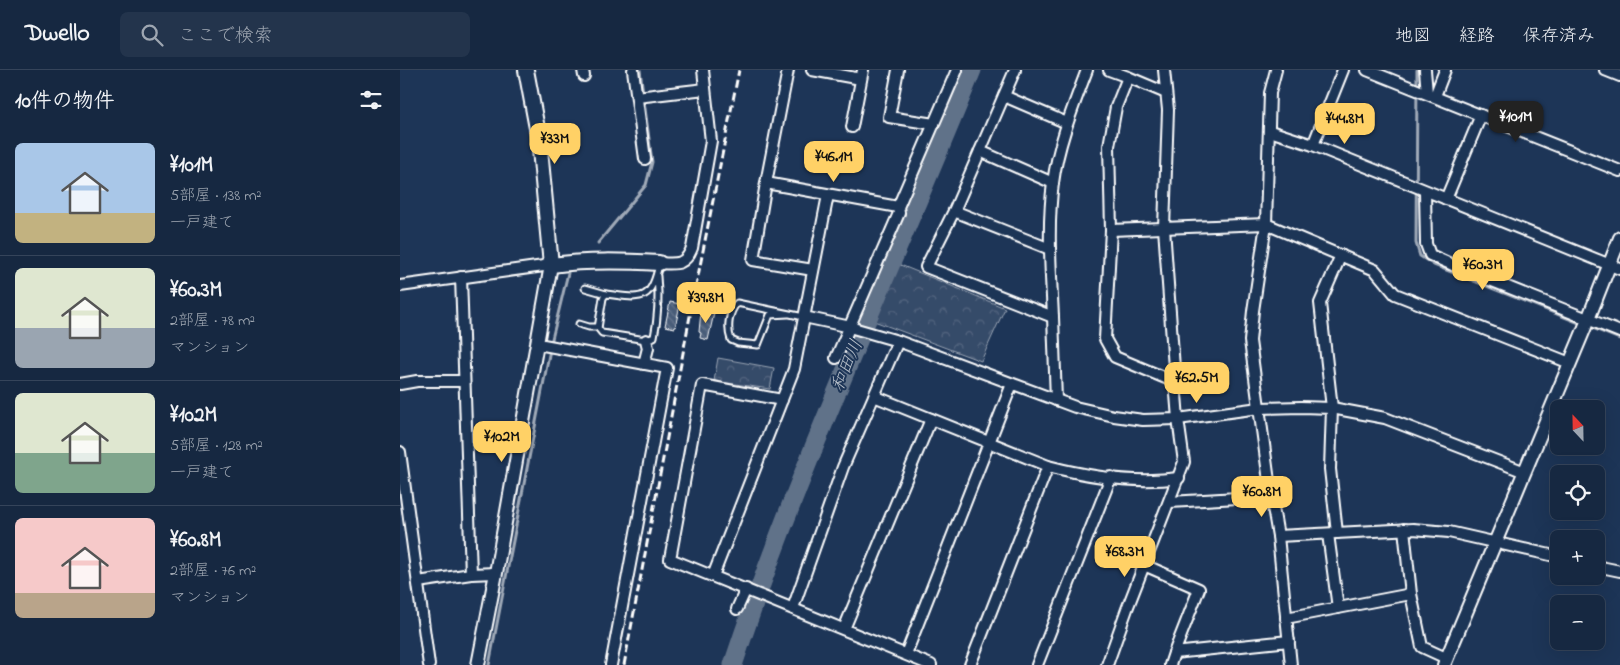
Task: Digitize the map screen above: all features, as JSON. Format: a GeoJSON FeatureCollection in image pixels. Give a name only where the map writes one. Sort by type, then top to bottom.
{"type":"FeatureCollection","features":[{"type":"Feature","properties":{"kind":"main road"},"geometry":{"type":"LineString","coordinates":[[526,70],[539,139],[551,265],[574,261],[609,260],[658,270]]}},
{"type":"Feature","properties":{"kind":"street"},"geometry":{"type":"LineString","coordinates":[[633,70],[645,159]]}},
{"type":"Feature","properties":{"kind":"street"},"geometry":{"type":"LineString","coordinates":[[658,270],[682,262],[689,256],[692,248],[711,141],[703,70]]}},
{"type":"Feature","properties":{"kind":"street"},"geometry":{"type":"LineString","coordinates":[[788,70],[753,260],[813,270]]}},
{"type":"Feature","properties":{"kind":"street"},"geometry":{"type":"LineString","coordinates":[[812,70],[862,75],[852,127]]}},
{"type":"Feature","properties":{"kind":"street"},"geometry":{"type":"LineString","coordinates":[[898,70],[889,117],[934,124]]}},
{"type":"Feature","properties":{"kind":"street"},"geometry":{"type":"LineString","coordinates":[[836,358],[899,213],[898,207],[957,70]]}},
{"type":"Feature","properties":{"kind":"street"},"geometry":{"type":"LineString","coordinates":[[1015,70],[954,211],[926,267],[1053,317]]}},
{"type":"Feature","properties":{"kind":"street"},"geometry":{"type":"LineString","coordinates":[[1056,400],[1050,249],[1053,183],[1066,123],[1087,70]]}},
{"type":"Feature","properties":{"kind":"street"},"geometry":{"type":"LineString","coordinates":[[1109,70],[1166,94]]}},
{"type":"Feature","properties":{"kind":"street"},"geometry":{"type":"LineString","coordinates":[[1107,665],[1184,462],[1178,419],[1164,228],[1168,110],[1164,70]]}},
{"type":"Feature","properties":{"kind":"street"},"geometry":{"type":"LineString","coordinates":[[1276,70],[1270,93],[1266,224],[1252,311],[1250,341],[1278,536],[1291,665]]}},
{"type":"Feature","properties":{"kind":"street"},"geometry":{"type":"LineString","coordinates":[[1313,145],[1343,70]]}},
{"type":"Feature","properties":{"kind":"street"},"geometry":{"type":"LineString","coordinates":[[1367,70],[1620,172]]}},
{"type":"Feature","properties":{"kind":"street"},"geometry":{"type":"LineString","coordinates":[[1425,70],[1428,93]]}},
{"type":"Feature","properties":{"kind":"street"},"geometry":{"type":"LineString","coordinates":[[1428,93],[1445,70]]}},
{"type":"Feature","properties":{"kind":"street"},"geometry":{"type":"LineString","coordinates":[[1605,70],[1620,76]]}},
{"type":"Feature","properties":{"kind":"street"},"geometry":{"type":"LineString","coordinates":[[1128,77],[1116,107],[1109,146],[1111,230],[1104,339],[1114,357],[1176,382]]}},
{"type":"Feature","properties":{"kind":"street"},"geometry":{"type":"LineString","coordinates":[[637,97],[705,89]]}},
{"type":"Feature","properties":{"kind":"street"},"geometry":{"type":"LineString","coordinates":[[1004,96],[1066,123]]}},
{"type":"Feature","properties":{"kind":"street"},"geometry":{"type":"LineString","coordinates":[[1446,199],[1481,115]]}},
{"type":"Feature","properties":{"kind":"street"},"geometry":{"type":"LineString","coordinates":[[1270,131],[1313,145],[1410,186],[1614,267]]}},
{"type":"Feature","properties":{"kind":"street"},"geometry":{"type":"LineString","coordinates":[[980,151],[1053,183]]}},
{"type":"Feature","properties":{"kind":"street"},"geometry":{"type":"LineString","coordinates":[[766,183],[898,207]]}},
{"type":"Feature","properties":{"kind":"street"},"geometry":{"type":"LineString","coordinates":[[1425,191],[1426,244],[1430,254],[1587,324],[1620,332]]}},
{"type":"Feature","properties":{"kind":"street"},"geometry":{"type":"LineString","coordinates":[[713,576],[794,369],[828,194]]}},
{"type":"Feature","properties":{"kind":"street"},"geometry":{"type":"LineString","coordinates":[[954,211],[1050,249]]}},
{"type":"Feature","properties":{"kind":"street"},"geometry":{"type":"LineString","coordinates":[[1111,230],[1266,224],[1375,270],[1395,294],[1570,364]]}},
{"type":"Feature","properties":{"kind":"street"},"geometry":{"type":"LineString","coordinates":[[1404,529],[1411,594],[1422,647],[1445,661],[1587,324],[1614,267],[1620,238]]}},
{"type":"Feature","properties":{"kind":"street"},"geometry":{"type":"LineString","coordinates":[[1338,608],[1330,469],[1332,408],[1320,303],[1341,255]]}},
{"type":"Feature","properties":{"kind":"street"},"geometry":{"type":"LineString","coordinates":[[400,286],[551,265],[541,344],[478,665]]}},
{"type":"Feature","properties":{"kind":"street"},"geometry":{"type":"LineString","coordinates":[[461,277],[471,574]]}},
{"type":"Feature","properties":{"kind":"street"},"geometry":{"type":"LineString","coordinates":[[804,317],[850,327],[898,341],[1075,407],[1114,416],[1142,420],[1178,419],[1259,408],[1332,408],[1385,418],[1525,472]]}},
{"type":"Feature","properties":{"kind":"street"},"geometry":{"type":"LineString","coordinates":[[644,364],[648,348],[646,340]]}},
{"type":"Feature","properties":{"kind":"street"},"geometry":{"type":"LineString","coordinates":[[793,608],[843,467],[898,341]]}},
{"type":"Feature","properties":{"kind":"street"},"geometry":{"type":"LineString","coordinates":[[541,344],[667,368],[611,665]]}},
{"type":"Feature","properties":{"kind":"street"},"geometry":{"type":"LineString","coordinates":[[400,384],[464,381]]}},
{"type":"Feature","properties":{"kind":"street"},"geometry":{"type":"LineString","coordinates":[[906,654],[1012,384]]}},
{"type":"Feature","properties":{"kind":"street"},"geometry":{"type":"LineString","coordinates":[[782,400],[702,385],[670,559],[931,665]]}},
{"type":"Feature","properties":{"kind":"street"},"geometry":{"type":"LineString","coordinates":[[874,396],[1048,466],[1087,475],[1141,480],[1179,478]]}},
{"type":"Feature","properties":{"kind":"street"},"geometry":{"type":"LineString","coordinates":[[844,629],[931,419]]}},
{"type":"Feature","properties":{"kind":"street"},"geometry":{"type":"LineString","coordinates":[[400,452],[404,507],[418,582],[429,665]]}},
{"type":"Feature","properties":{"kind":"street"},"geometry":{"type":"LineString","coordinates":[[970,665],[1048,466]]}},
{"type":"Feature","properties":{"kind":"street"},"geometry":{"type":"LineString","coordinates":[[1037,665],[1111,477]]}},
{"type":"Feature","properties":{"kind":"street"},"geometry":{"type":"LineString","coordinates":[[1170,502],[1271,496]]}},
{"type":"Feature","properties":{"kind":"street"},"geometry":{"type":"LineString","coordinates":[[1278,536],[1404,529],[1449,532],[1550,555]]}},
{"type":"Feature","properties":{"kind":"street"},"geometry":{"type":"LineString","coordinates":[[1144,565],[1199,588],[1170,665]]}},
{"type":"Feature","properties":{"kind":"street"},"geometry":{"type":"LineString","coordinates":[[1605,568],[1620,571]]}},
{"type":"Feature","properties":{"kind":"street"},"geometry":{"type":"LineString","coordinates":[[418,582],[471,574],[496,573]]}},
{"type":"Feature","properties":{"kind":"street"},"geometry":{"type":"LineString","coordinates":[[737,609],[747,589]]}},
{"type":"Feature","properties":{"kind":"street"},"geometry":{"type":"LineString","coordinates":[[1286,618],[1411,594]]}},
{"type":"Feature","properties":{"kind":"street"},"geometry":{"type":"LineString","coordinates":[[1174,653],[1289,641]]}},
{"type":"Feature","properties":{"kind":"lane"},"geometry":{"type":"LineString","coordinates":[[606,294],[603,298],[598,327],[602,333],[646,340],[654,337],[659,293],[658,270]]}},
{"type":"Feature","properties":{"kind":"lane"},"geometry":{"type":"LineString","coordinates":[[585,288],[606,294],[638,298],[646,294],[658,270]]}},
{"type":"Feature","properties":{"kind":"lane"},"geometry":{"type":"LineString","coordinates":[[788,314],[770,315],[767,328],[758,345],[738,343],[731,340],[728,330],[732,308],[737,303],[804,317]]}},
{"type":"Feature","properties":{"kind":"lane"},"geometry":{"type":"LineString","coordinates":[[579,324],[598,327]]}},
{"type":"Feature","properties":{"kind":"green space"},"geometry":{"type":"Polygon","coordinates":[[[898,264],[1005,308],[981,361],[874,321],[898,264]]]}},
{"type":"Feature","properties":{"kind":"green space"},"geometry":{"type":"Polygon","coordinates":[[[718,358],[774,368],[770,389],[714,381],[718,358]]]}},
{"type":"Feature","properties":{"kind":"building"},"geometry":{"type":"Polygon","coordinates":[[[670,302],[680,304],[675,328],[665,326],[670,302]]]}},
{"type":"Feature","properties":{"kind":"building"},"geometry":{"type":"Polygon","coordinates":[[[701,311],[714,313],[708,340],[700,338],[701,311]]]}},
{"type":"Feature","properties":{"kind":"waterway"},"geometry":{"type":"LineString","coordinates":[[598,243],[646,185],[652,162],[640,70]]}},
{"type":"Feature","properties":{"kind":"waterway","name":"和田川"},"geometry":{"type":"LineString","coordinates":[[733,665],[787,514],[972,70]]}},
{"type":"Feature","properties":{"kind":"waterway"},"geometry":{"type":"LineString","coordinates":[[1417,70],[1416,243],[1420,256],[1434,265],[1582,324]]}},
{"type":"Feature","properties":{"kind":"waterway"},"geometry":{"type":"LineString","coordinates":[[489,665],[552,339],[568,273]]}},
{"type":"Feature","properties":{"kind":"waterway"},"geometry":{"type":"LineString","coordinates":[[1588,326],[1620,339]]}},
{"type":"Feature","properties":{"kind":"railway"},"geometry":{"type":"LineString","coordinates":[[624,665],[739,70]]}}]}
